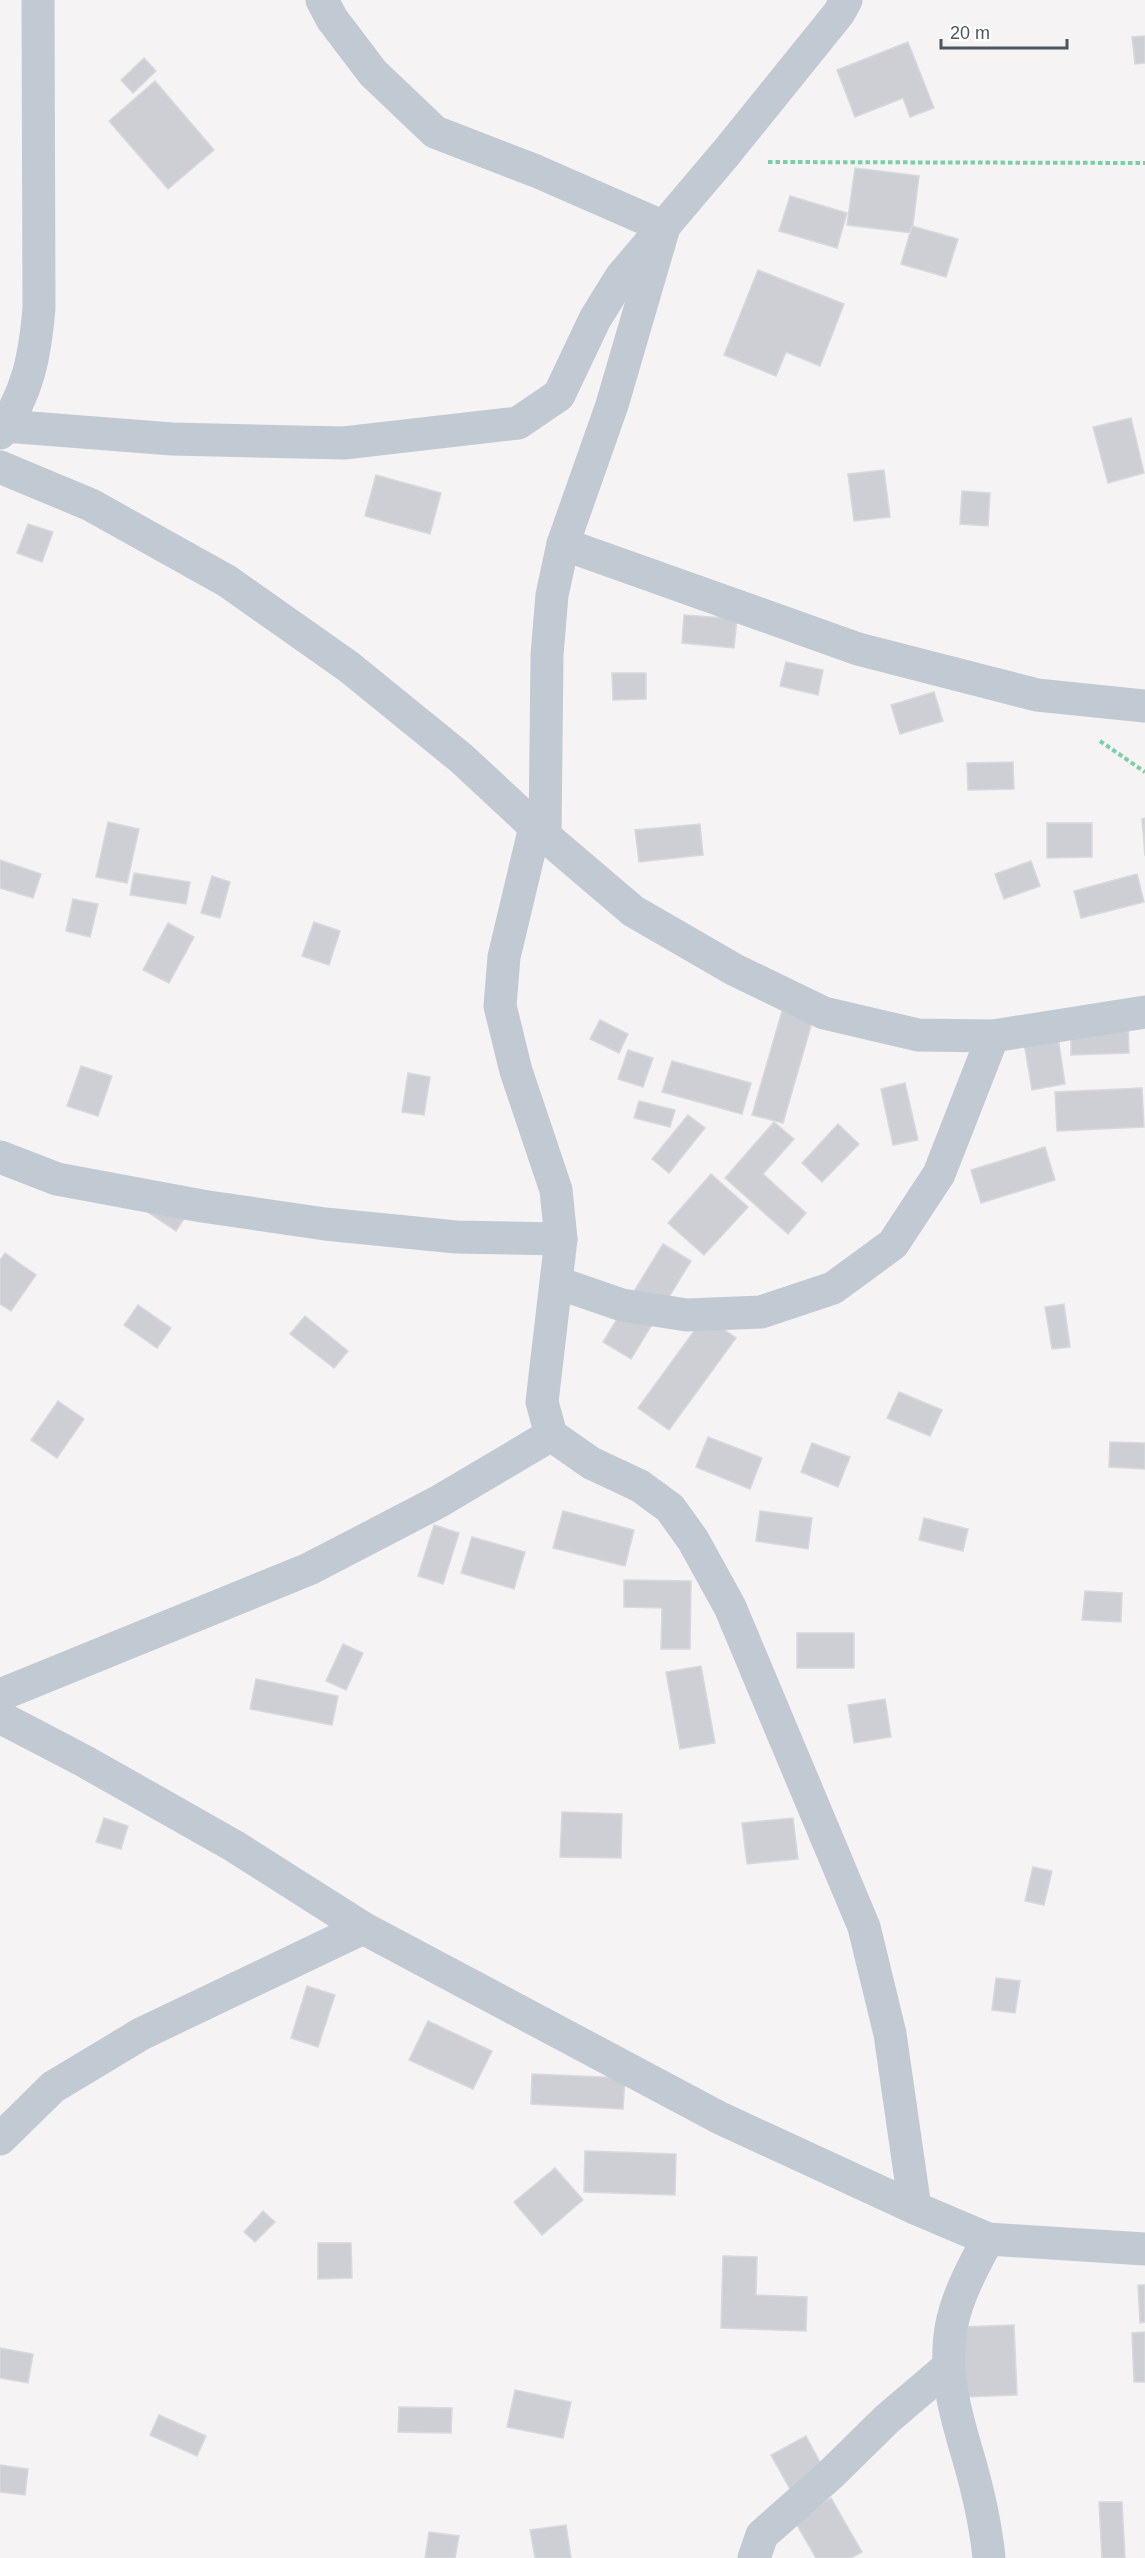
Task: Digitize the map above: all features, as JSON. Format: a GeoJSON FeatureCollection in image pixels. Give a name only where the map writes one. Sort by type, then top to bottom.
{"type":"FeatureCollection","features":[{"type":"Feature","properties":{"kind":"street"},"geometry":{"type":"LineString","coordinates":[[38,0],[39,308],[35,351],[24,390],[3,429],[172,439],[344,443],[518,423],[559,395],[595,319],[621,277],[840,13],[846,0]]}},
{"type":"Feature","properties":{"kind":"street"},"geometry":{"type":"LineString","coordinates":[[322,0],[332,19],[373,73],[435,132],[536,171],[664,227]]}},
{"type":"Feature","properties":{"kind":"street"},"geometry":{"type":"LineString","coordinates":[[664,227],[612,405],[563,544],[552,595],[539,831],[504,957],[500,1006],[516,1071],[556,1190],[561,1239],[558,1283],[546,1357],[542,1402],[551,1435],[591,1463],[640,1486],[670,1508],[693,1540],[730,1607],[864,1927],[890,2034],[915,2208]]}},
{"type":"Feature","properties":{"kind":"street"},"geometry":{"type":"LineString","coordinates":[[0,467],[91,505],[226,581],[357,674],[461,758],[539,831],[633,911],[735,970],[824,1013],[918,1035],[993,1036],[1145,1012]]}},
{"type":"Feature","properties":{"kind":"street"},"geometry":{"type":"LineString","coordinates":[[563,544],[858,649],[1037,695],[1145,706]]}},
{"type":"Feature","properties":{"kind":"street"},"geometry":{"type":"LineString","coordinates":[[558,1283],[622,1305],[687,1315],[761,1312],[833,1288],[893,1244],[939,1174],[993,1036]]}},
{"type":"Feature","properties":{"kind":"street"},"geometry":{"type":"LineString","coordinates":[[0,1157],[57,1179],[202,1206],[325,1224],[456,1237],[561,1239]]}},
{"type":"Feature","properties":{"kind":"street"},"geometry":{"type":"LineString","coordinates":[[0,1695],[309,1569],[438,1502],[551,1435]]}},
{"type":"Feature","properties":{"kind":"street"},"geometry":{"type":"LineString","coordinates":[[0,1717],[84,1761],[234,1846],[363,1928],[710,2113],[915,2208],[988,2238],[1144,2250]]}},
{"type":"Feature","properties":{"kind":"street"},"geometry":{"type":"LineString","coordinates":[[0,2139],[53,2087],[141,2034],[363,1928]]}},
{"type":"Feature","properties":{"kind":"street"},"geometry":{"type":"LineString","coordinates":[[988,2238],[964,2284],[951,2327],[948,2367],[954,2411],[986,2524],[989,2558]]}},
{"type":"Feature","properties":{"kind":"street"},"geometry":{"type":"LineString","coordinates":[[754,2558],[762,2535],[830,2475],[887,2419],[948,2367]]}},
{"type":"Feature","properties":{"kind":"path"},"geometry":{"type":"LineString","coordinates":[[761,162],[1145,163]]}},
{"type":"Feature","properties":{"kind":"building"},"geometry":{"type":"Polygon","coordinates":[[[1145,36],[1145,63],[1135,64],[1132,37],[1145,36]]]}},
{"type":"Feature","properties":{"kind":"building"},"geometry":{"type":"Polygon","coordinates":[[[908,42],[934,108],[910,117],[903,98],[855,117],[837,70],[908,42]]]}},
{"type":"Feature","properties":{"kind":"building"},"geometry":{"type":"Polygon","coordinates":[[[144,58],[156,71],[133,93],[121,80],[144,58]]]}},
{"type":"Feature","properties":{"kind":"building"},"geometry":{"type":"Polygon","coordinates":[[[155,81],[214,150],[168,189],[109,121],[155,81]]]}},
{"type":"Feature","properties":{"kind":"building"},"geometry":{"type":"Polygon","coordinates":[[[855,168],[919,176],[912,233],[847,225],[855,168]]]}},
{"type":"Feature","properties":{"kind":"building"},"geometry":{"type":"Polygon","coordinates":[[[790,196],[847,213],[837,248],[779,231],[790,196]]]}},
{"type":"Feature","properties":{"kind":"building"},"geometry":{"type":"Polygon","coordinates":[[[912,226],[958,239],[946,277],[901,264],[912,226]]]}},
{"type":"Feature","properties":{"kind":"building"},"geometry":{"type":"Polygon","coordinates":[[[758,270],[844,304],[820,366],[786,352],[776,376],[724,355],[758,270]]]}},
{"type":"Feature","properties":{"kind":"building"},"geometry":{"type":"Polygon","coordinates":[[[1131,418],[1144,473],[1108,483],[1093,427],[1131,418]]]}},
{"type":"Feature","properties":{"kind":"building"},"geometry":{"type":"Polygon","coordinates":[[[884,470],[890,517],[854,521],[848,474],[884,470]]]}},
{"type":"Feature","properties":{"kind":"building"},"geometry":{"type":"Polygon","coordinates":[[[376,475],[441,493],[430,534],[365,516],[376,475]]]}},
{"type":"Feature","properties":{"kind":"building"},"geometry":{"type":"Polygon","coordinates":[[[962,491],[990,493],[988,526],[960,524],[962,491]]]}},
{"type":"Feature","properties":{"kind":"building"},"geometry":{"type":"Polygon","coordinates":[[[28,524],[53,532],[42,562],[17,553],[28,524]]]}},
{"type":"Feature","properties":{"kind":"building"},"geometry":{"type":"Polygon","coordinates":[[[684,615],[737,619],[734,648],[682,643],[684,615]]]}},
{"type":"Feature","properties":{"kind":"building"},"geometry":{"type":"Polygon","coordinates":[[[786,662],[823,670],[818,695],[780,686],[786,662]]]}},
{"type":"Feature","properties":{"kind":"building"},"geometry":{"type":"Polygon","coordinates":[[[612,673],[646,673],[646,699],[613,700],[612,673]]]}},
{"type":"Feature","properties":{"kind":"building"},"geometry":{"type":"Polygon","coordinates":[[[934,692],[943,721],[900,734],[891,705],[934,692]]]}},
{"type":"Feature","properties":{"kind":"building"},"geometry":{"type":"Polygon","coordinates":[[[1013,762],[1014,789],[968,790],[967,763],[1013,762]]]}},
{"type":"Feature","properties":{"kind":"building"},"geometry":{"type":"Polygon","coordinates":[[[1145,818],[1145,856],[1142,819],[1145,818]]]}},
{"type":"Feature","properties":{"kind":"building"},"geometry":{"type":"Polygon","coordinates":[[[108,822],[139,829],[127,883],[96,877],[108,822]]]}},
{"type":"Feature","properties":{"kind":"building"},"geometry":{"type":"Polygon","coordinates":[[[1047,823],[1092,823],[1092,857],[1047,858],[1047,823]]]}},
{"type":"Feature","properties":{"kind":"building"},"geometry":{"type":"Polygon","coordinates":[[[700,824],[703,855],[639,862],[635,830],[700,824]]]}},
{"type":"Feature","properties":{"kind":"building"},"geometry":{"type":"Polygon","coordinates":[[[0,860],[41,874],[33,898],[0,888],[0,860]]]}},
{"type":"Feature","properties":{"kind":"building"},"geometry":{"type":"Polygon","coordinates":[[[1031,861],[1040,886],[1004,899],[995,874],[1031,861]]]}},
{"type":"Feature","properties":{"kind":"building"},"geometry":{"type":"Polygon","coordinates":[[[134,873],[190,882],[186,904],[130,895],[134,873]]]}},
{"type":"Feature","properties":{"kind":"building"},"geometry":{"type":"Polygon","coordinates":[[[1137,874],[1144,902],[1081,918],[1074,891],[1137,874]]]}},
{"type":"Feature","properties":{"kind":"building"},"geometry":{"type":"Polygon","coordinates":[[[212,876],[230,882],[220,918],[201,913],[212,876]]]}},
{"type":"Feature","properties":{"kind":"building"},"geometry":{"type":"Polygon","coordinates":[[[73,899],[98,904],[90,937],[66,931],[73,899]]]}},
{"type":"Feature","properties":{"kind":"building"},"geometry":{"type":"Polygon","coordinates":[[[314,922],[340,931],[329,965],[302,956],[314,922]]]}},
{"type":"Feature","properties":{"kind":"building"},"geometry":{"type":"Polygon","coordinates":[[[168,923],[194,937],[169,983],[143,970],[168,923]]]}},
{"type":"Feature","properties":{"kind":"building"},"geometry":{"type":"Polygon","coordinates":[[[782,1011],[813,1019],[783,1123],[752,1115],[782,1011]]]}},
{"type":"Feature","properties":{"kind":"building"},"geometry":{"type":"Polygon","coordinates":[[[600,1020],[628,1034],[619,1053],[590,1039],[600,1020]]]}},
{"type":"Feature","properties":{"kind":"building"},"geometry":{"type":"Polygon","coordinates":[[[1128,1023],[1129,1053],[1071,1055],[1071,1025],[1128,1023]]]}},
{"type":"Feature","properties":{"kind":"building"},"geometry":{"type":"Polygon","coordinates":[[[1058,1037],[1065,1084],[1032,1090],[1024,1043],[1058,1037]]]}},
{"type":"Feature","properties":{"kind":"building"},"geometry":{"type":"Polygon","coordinates":[[[628,1050],[653,1058],[643,1087],[618,1079],[628,1050]]]}},
{"type":"Feature","properties":{"kind":"building"},"geometry":{"type":"Polygon","coordinates":[[[672,1061],[751,1083],[742,1114],[662,1092],[672,1061]]]}},
{"type":"Feature","properties":{"kind":"building"},"geometry":{"type":"Polygon","coordinates":[[[81,1066],[112,1076],[98,1116],[67,1106],[81,1066]]]}},
{"type":"Feature","properties":{"kind":"building"},"geometry":{"type":"Polygon","coordinates":[[[408,1073],[430,1077],[424,1115],[402,1112],[408,1073]]]}},
{"type":"Feature","properties":{"kind":"building"},"geometry":{"type":"Polygon","coordinates":[[[905,1083],[918,1140],[893,1145],[881,1089],[905,1083]]]}},
{"type":"Feature","properties":{"kind":"building"},"geometry":{"type":"Polygon","coordinates":[[[1142,1088],[1144,1127],[1057,1131],[1055,1092],[1142,1088]]]}},
{"type":"Feature","properties":{"kind":"building"},"geometry":{"type":"Polygon","coordinates":[[[639,1101],[675,1110],[670,1127],[634,1118],[639,1101]]]}},
{"type":"Feature","properties":{"kind":"building"},"geometry":{"type":"Polygon","coordinates":[[[688,1115],[705,1128],[669,1173],[652,1159],[688,1115]]]}},
{"type":"Feature","properties":{"kind":"building"},"geometry":{"type":"Polygon","coordinates":[[[774,1122],[794,1139],[763,1174],[806,1213],[788,1234],[725,1178],[774,1122]]]}},
{"type":"Feature","properties":{"kind":"building"},"geometry":{"type":"Polygon","coordinates":[[[838,1124],[859,1144],[822,1182],[802,1163],[838,1124]]]}},
{"type":"Feature","properties":{"kind":"building"},"geometry":{"type":"Polygon","coordinates":[[[1045,1147],[1055,1180],[981,1203],[971,1170],[1045,1147]]]}},
{"type":"Feature","properties":{"kind":"building"},"geometry":{"type":"Polygon","coordinates":[[[711,1174],[748,1207],[704,1255],[668,1223],[711,1174]]]}},
{"type":"Feature","properties":{"kind":"building"},"geometry":{"type":"Polygon","coordinates":[[[194,1204],[176,1231],[146,1211],[194,1204]]]}},
{"type":"Feature","properties":{"kind":"building"},"geometry":{"type":"Polygon","coordinates":[[[663,1244],[691,1261],[631,1359],[603,1342],[663,1244]]]}},
{"type":"Feature","properties":{"kind":"building"},"geometry":{"type":"Polygon","coordinates":[[[5,1253],[36,1275],[11,1311],[0,1304],[0,1260],[5,1253]]]}},
{"type":"Feature","properties":{"kind":"building"},"geometry":{"type":"Polygon","coordinates":[[[1064,1304],[1070,1347],[1052,1349],[1045,1307],[1064,1304]]]}},
{"type":"Feature","properties":{"kind":"building"},"geometry":{"type":"Polygon","coordinates":[[[138,1305],[171,1328],[157,1348],[124,1325],[138,1305]]]}},
{"type":"Feature","properties":{"kind":"building"},"geometry":{"type":"Polygon","coordinates":[[[305,1316],[348,1351],[334,1368],[290,1334],[305,1316]]]}},
{"type":"Feature","properties":{"kind":"building"},"geometry":{"type":"Polygon","coordinates":[[[705,1316],[736,1338],[669,1430],[638,1408],[705,1316]]]}},
{"type":"Feature","properties":{"kind":"building"},"geometry":{"type":"Polygon","coordinates":[[[899,1392],[942,1410],[930,1436],[887,1418],[899,1392]]]}},
{"type":"Feature","properties":{"kind":"building"},"geometry":{"type":"Polygon","coordinates":[[[58,1401],[84,1419],[57,1458],[31,1440],[58,1401]]]}},
{"type":"Feature","properties":{"kind":"building"},"geometry":{"type":"Polygon","coordinates":[[[708,1437],[762,1458],[750,1489],[696,1467],[708,1437]]]}},
{"type":"Feature","properties":{"kind":"building"},"geometry":{"type":"Polygon","coordinates":[[[1110,1442],[1145,1443],[1145,1469],[1109,1467],[1110,1442]]]}},
{"type":"Feature","properties":{"kind":"building"},"geometry":{"type":"Polygon","coordinates":[[[812,1443],[850,1457],[838,1487],[801,1472],[812,1443]]]}},
{"type":"Feature","properties":{"kind":"building"},"geometry":{"type":"Polygon","coordinates":[[[563,1511],[634,1530],[625,1566],[553,1548],[563,1511]]]}},
{"type":"Feature","properties":{"kind":"building"},"geometry":{"type":"Polygon","coordinates":[[[760,1511],[812,1518],[808,1549],[756,1541],[760,1511]]]}},
{"type":"Feature","properties":{"kind":"building"},"geometry":{"type":"Polygon","coordinates":[[[924,1518],[968,1529],[963,1551],[919,1540],[924,1518]]]}},
{"type":"Feature","properties":{"kind":"building"},"geometry":{"type":"Polygon","coordinates":[[[434,1525],[459,1533],[443,1584],[418,1576],[434,1525]]]}},
{"type":"Feature","properties":{"kind":"building"},"geometry":{"type":"Polygon","coordinates":[[[472,1537],[525,1552],[514,1589],[461,1573],[472,1537]]]}},
{"type":"Feature","properties":{"kind":"building"},"geometry":{"type":"Polygon","coordinates":[[[624,1580],[691,1581],[690,1649],[661,1649],[662,1608],[624,1607],[624,1580]]]}},
{"type":"Feature","properties":{"kind":"building"},"geometry":{"type":"Polygon","coordinates":[[[1085,1591],[1122,1593],[1121,1622],[1082,1620],[1085,1591]]]}},
{"type":"Feature","properties":{"kind":"building"},"geometry":{"type":"Polygon","coordinates":[[[797,1633],[854,1633],[854,1668],[797,1668],[797,1633]]]}},
{"type":"Feature","properties":{"kind":"building"},"geometry":{"type":"Polygon","coordinates":[[[343,1644],[363,1653],[346,1690],[326,1681],[343,1644]]]}},
{"type":"Feature","properties":{"kind":"building"},"geometry":{"type":"Polygon","coordinates":[[[701,1666],[715,1743],[680,1749],[666,1672],[701,1666]]]}},
{"type":"Feature","properties":{"kind":"building"},"geometry":{"type":"Polygon","coordinates":[[[256,1679],[338,1696],[332,1725],[250,1709],[256,1679]]]}},
{"type":"Feature","properties":{"kind":"building"},"geometry":{"type":"Polygon","coordinates":[[[885,1699],[891,1737],[854,1743],[848,1705],[885,1699]]]}},
{"type":"Feature","properties":{"kind":"building"},"geometry":{"type":"Polygon","coordinates":[[[562,1812],[622,1814],[621,1858],[560,1857],[562,1812]]]}},
{"type":"Feature","properties":{"kind":"building"},"geometry":{"type":"Polygon","coordinates":[[[104,1818],[128,1826],[121,1849],[96,1842],[104,1818]]]}},
{"type":"Feature","properties":{"kind":"building"},"geometry":{"type":"Polygon","coordinates":[[[793,1818],[798,1859],[747,1864],[742,1823],[793,1818]]]}},
{"type":"Feature","properties":{"kind":"building"},"geometry":{"type":"Polygon","coordinates":[[[1033,1867],[1052,1871],[1044,1905],[1025,1901],[1033,1867]]]}},
{"type":"Feature","properties":{"kind":"building"},"geometry":{"type":"Polygon","coordinates":[[[996,1978],[1020,1981],[1015,2013],[992,2010],[996,1978]]]}},
{"type":"Feature","properties":{"kind":"building"},"geometry":{"type":"Polygon","coordinates":[[[307,1986],[335,1995],[318,2047],[291,2038],[307,1986]]]}},
{"type":"Feature","properties":{"kind":"building"},"geometry":{"type":"Polygon","coordinates":[[[428,2021],[492,2051],[473,2089],[409,2060],[428,2021]]]}},
{"type":"Feature","properties":{"kind":"building"},"geometry":{"type":"Polygon","coordinates":[[[532,2074],[625,2078],[623,2109],[531,2104],[532,2074]]]}},
{"type":"Feature","properties":{"kind":"building"},"geometry":{"type":"Polygon","coordinates":[[[585,2151],[676,2154],[675,2195],[584,2192],[585,2151]]]}},
{"type":"Feature","properties":{"kind":"building"},"geometry":{"type":"Polygon","coordinates":[[[555,2168],[583,2200],[542,2235],[514,2202],[555,2168]]]}},
{"type":"Feature","properties":{"kind":"building"},"geometry":{"type":"Polygon","coordinates":[[[263,2211],[275,2222],[255,2242],[244,2232],[263,2211]]]}},
{"type":"Feature","properties":{"kind":"building"},"geometry":{"type":"Polygon","coordinates":[[[318,2243],[351,2243],[352,2278],[318,2279],[318,2243]]]}},
{"type":"Feature","properties":{"kind":"building"},"geometry":{"type":"Polygon","coordinates":[[[723,2256],[757,2257],[756,2295],[807,2297],[806,2331],[721,2328],[723,2256]]]}},
{"type":"Feature","properties":{"kind":"building"},"geometry":{"type":"Polygon","coordinates":[[[1138,2285],[1145,2285],[1145,2322],[1140,2323],[1138,2285]]]}},
{"type":"Feature","properties":{"kind":"building"},"geometry":{"type":"Polygon","coordinates":[[[1014,2325],[1017,2395],[962,2397],[960,2327],[1014,2325]]]}},
{"type":"Feature","properties":{"kind":"building"},"geometry":{"type":"Polygon","coordinates":[[[1145,2332],[1145,2382],[1134,2382],[1132,2333],[1145,2332]]]}},
{"type":"Feature","properties":{"kind":"building"},"geometry":{"type":"Polygon","coordinates":[[[0,2348],[33,2354],[28,2383],[0,2378],[0,2348]]]}},
{"type":"Feature","properties":{"kind":"building"},"geometry":{"type":"Polygon","coordinates":[[[515,2390],[571,2402],[563,2438],[507,2427],[515,2390]]]}},
{"type":"Feature","properties":{"kind":"building"},"geometry":{"type":"Polygon","coordinates":[[[399,2407],[452,2408],[451,2433],[398,2432],[399,2407]]]}},
{"type":"Feature","properties":{"kind":"building"},"geometry":{"type":"Polygon","coordinates":[[[159,2415],[206,2436],[197,2456],[150,2435],[159,2415]]]}},
{"type":"Feature","properties":{"kind":"building"},"geometry":{"type":"Polygon","coordinates":[[[806,2436],[830,2481],[796,2500],[771,2455],[806,2436]]]}},
{"type":"Feature","properties":{"kind":"building"},"geometry":{"type":"Polygon","coordinates":[[[0,2465],[28,2469],[25,2495],[0,2492],[0,2465]]]}},
{"type":"Feature","properties":{"kind":"building"},"geometry":{"type":"Polygon","coordinates":[[[831,2498],[862,2552],[851,2558],[816,2558],[794,2520],[831,2498]]]}},
{"type":"Feature","properties":{"kind":"building"},"geometry":{"type":"Polygon","coordinates":[[[1099,2502],[1122,2502],[1125,2558],[1102,2558],[1099,2502]]]}},
{"type":"Feature","properties":{"kind":"building"},"geometry":{"type":"Polygon","coordinates":[[[566,2525],[571,2558],[535,2558],[530,2530],[566,2525]]]}},
{"type":"Feature","properties":{"kind":"building"},"geometry":{"type":"Polygon","coordinates":[[[429,2532],[459,2536],[455,2558],[425,2558],[429,2532]]]}}]}
